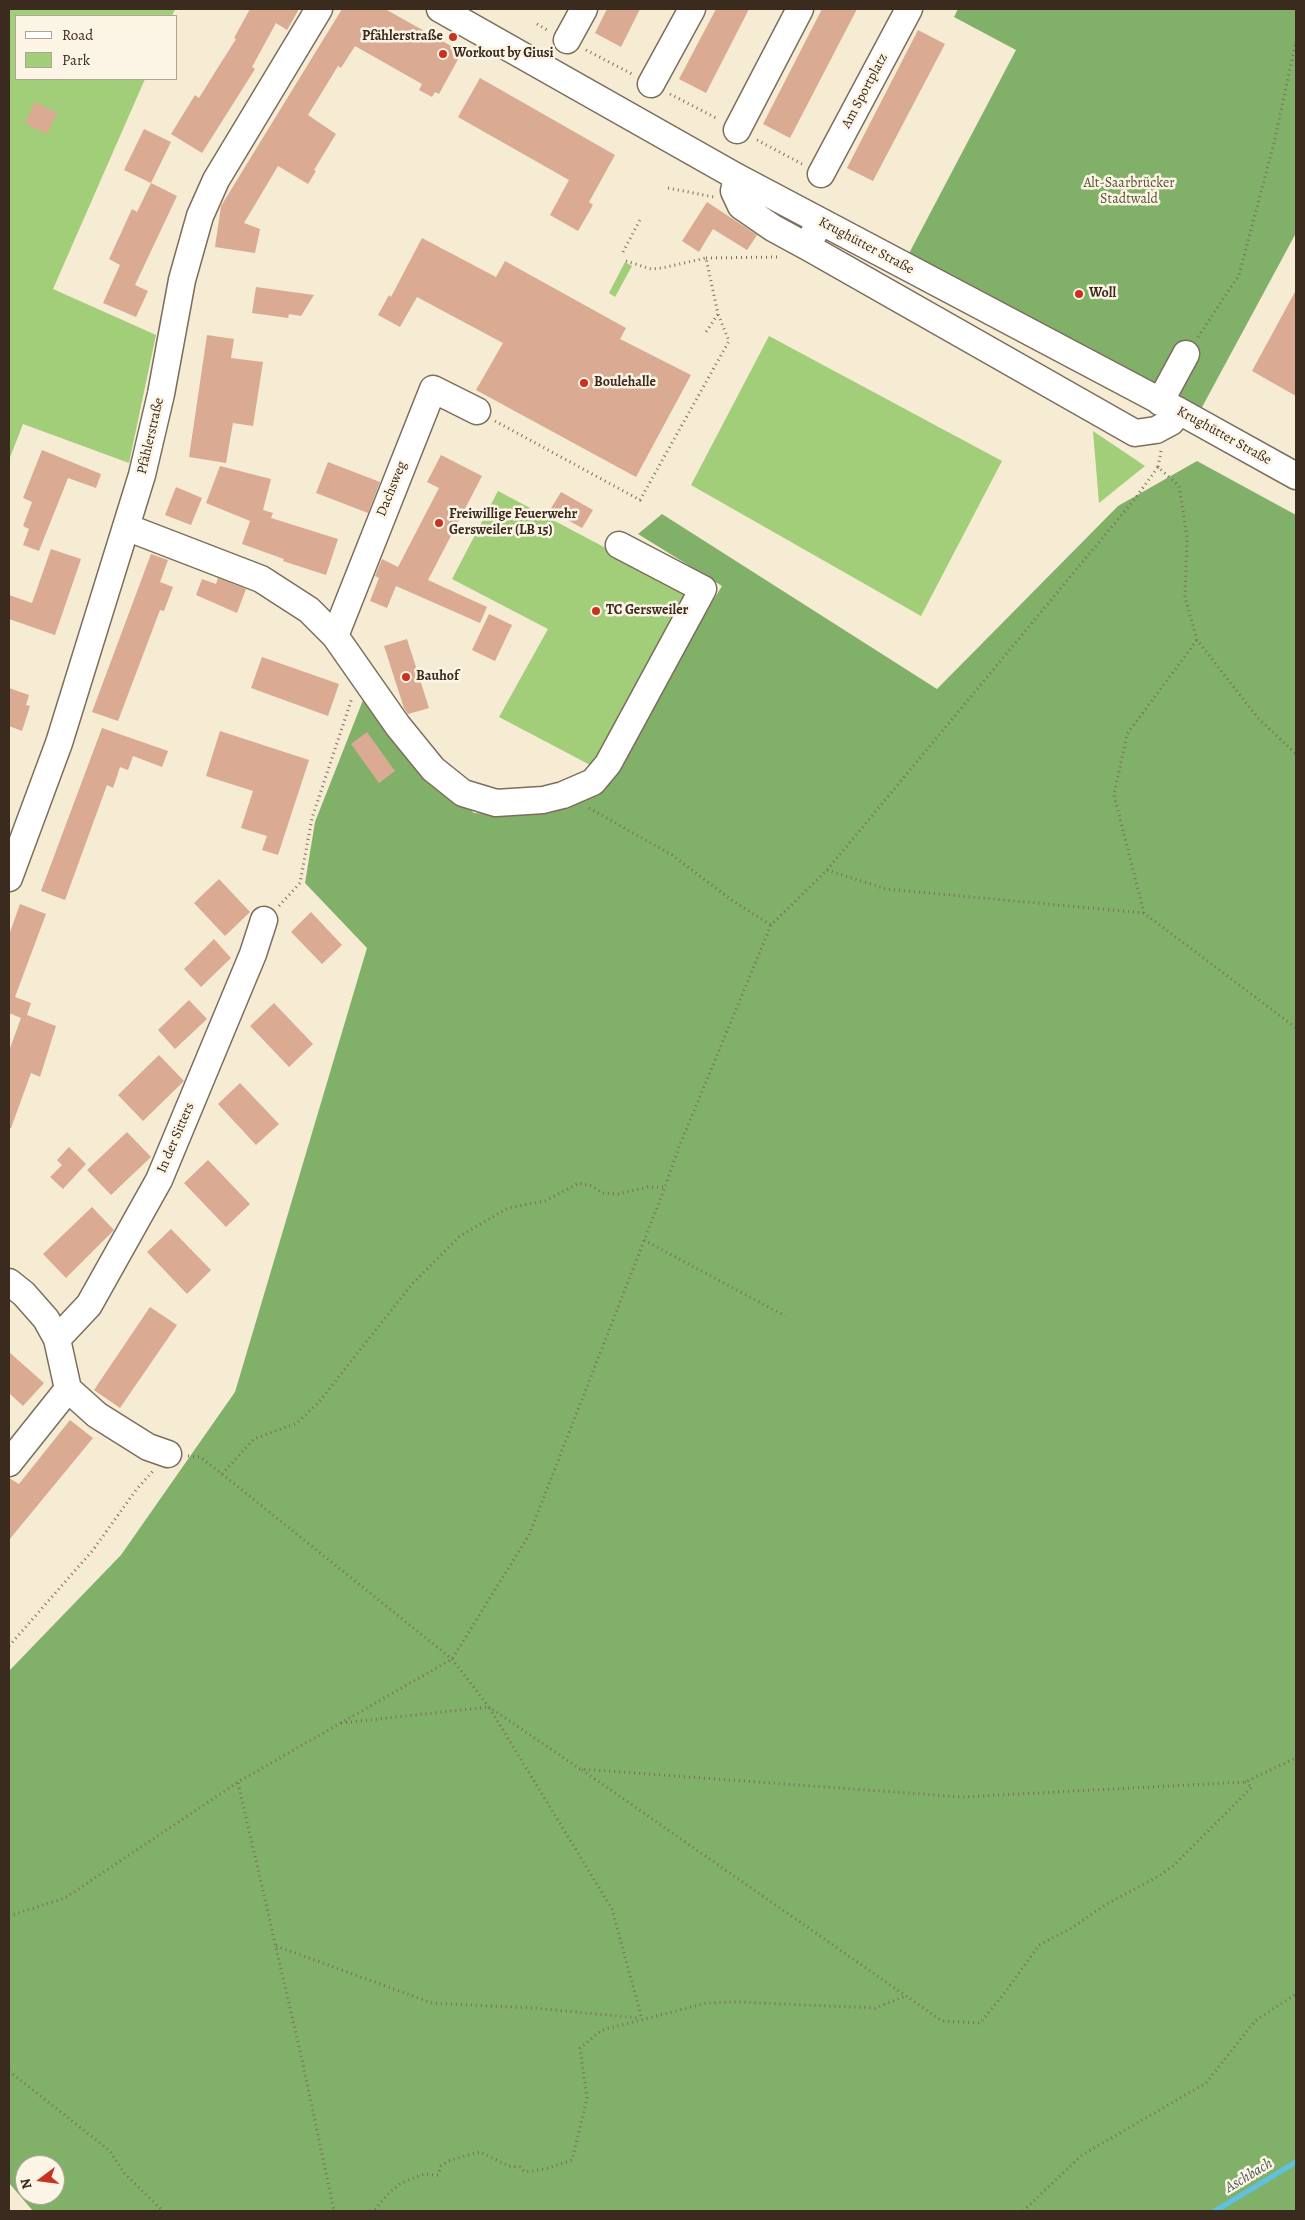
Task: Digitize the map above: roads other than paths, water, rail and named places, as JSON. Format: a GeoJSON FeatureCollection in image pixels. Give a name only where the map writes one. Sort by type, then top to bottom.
{"type":"FeatureCollection","features":[{"type":"Feature","properties":{"kind":"street","name":"Pfählerstraße"},"geometry":{"type":"LineString","coordinates":[[9,878],[59,743],[142,475],[161,394],[182,280],[200,216],[216,180],[318,9]]}},
{"type":"Feature","properties":{"kind":"street","name":"Krughütter Straße"},"geometry":{"type":"LineString","coordinates":[[440,9],[738,190],[821,222],[1169,406],[1296,476]]}},
{"type":"Feature","properties":{"kind":"street"},"geometry":{"type":"LineString","coordinates":[[567,40],[584,9]]}},
{"type":"Feature","properties":{"kind":"street"},"geometry":{"type":"LineString","coordinates":[[651,84],[692,9]]}},
{"type":"Feature","properties":{"kind":"street"},"geometry":{"type":"LineString","coordinates":[[737,130],[800,9]]}},
{"type":"Feature","properties":{"kind":"street","name":"Am Sportplatz"},"geometry":{"type":"LineString","coordinates":[[821,174],[909,9]]}},
{"type":"Feature","properties":{"kind":"street"},"geometry":{"type":"LineString","coordinates":[[738,190],[773,228],[1135,434],[1156,430],[1171,422],[1169,406],[1186,354]]}},
{"type":"Feature","properties":{"kind":"street"},"geometry":{"type":"LineString","coordinates":[[806,246],[821,222]]}},
{"type":"Feature","properties":{"kind":"street","name":"Dachsweg"},"geometry":{"type":"LineString","coordinates":[[335,636],[433,389],[477,411]]}},
{"type":"Feature","properties":{"kind":"street"},"geometry":{"type":"LineString","coordinates":[[126,527],[261,579],[309,610],[335,636],[398,726],[433,769],[463,793],[496,803],[543,800],[563,795],[593,782],[608,764],[703,589],[619,545]]}},
{"type":"Feature","properties":{"kind":"street","name":"In der Sitters"},"geometry":{"type":"LineString","coordinates":[[57,1339],[89,1305],[159,1180],[253,954],[264,920]]}},
{"type":"Feature","properties":{"kind":"street"},"geometry":{"type":"LineString","coordinates":[[9,1282],[24,1294],[46,1319],[57,1339],[68,1389],[97,1415],[148,1447],[168,1454]]}},
{"type":"Feature","properties":{"kind":"street"},"geometry":{"type":"LineString","coordinates":[[9,1463],[68,1389]]}},
{"type":"Feature","properties":{"kind":"waterway","name":"Aschbach"},"geometry":{"type":"LineString","coordinates":[[1215,2211],[1296,2162]]}},
{"type":"Feature","properties":{"kind":"place","name":"Pfählerstraße"},"geometry":{"type":"Point","coordinates":[453,37]}},
{"type":"Feature","properties":{"kind":"place","name":"Workout by Giusi"},"geometry":{"type":"Point","coordinates":[443,54]}},
{"type":"Feature","properties":{"kind":"place","name":"Woll"},"geometry":{"type":"Point","coordinates":[1079,294]}},
{"type":"Feature","properties":{"kind":"place","name":"Boulehalle"},"geometry":{"type":"Point","coordinates":[584,383]}},
{"type":"Feature","properties":{"kind":"place","name":"Freiwillige Feuerwehr Gersweiler (LB 15)"},"geometry":{"type":"Point","coordinates":[439,523]}},
{"type":"Feature","properties":{"kind":"place","name":"TC Gersweiler"},"geometry":{"type":"Point","coordinates":[596,611]}},
{"type":"Feature","properties":{"kind":"place","name":"Bauhof"},"geometry":{"type":"Point","coordinates":[406,677]}},
{"type":"Feature","properties":{"kind":"park label","name":"Alt-Saarbrücker Stadtwald"},"geometry":{"type":"Point","coordinates":[1129,192]}}]}
